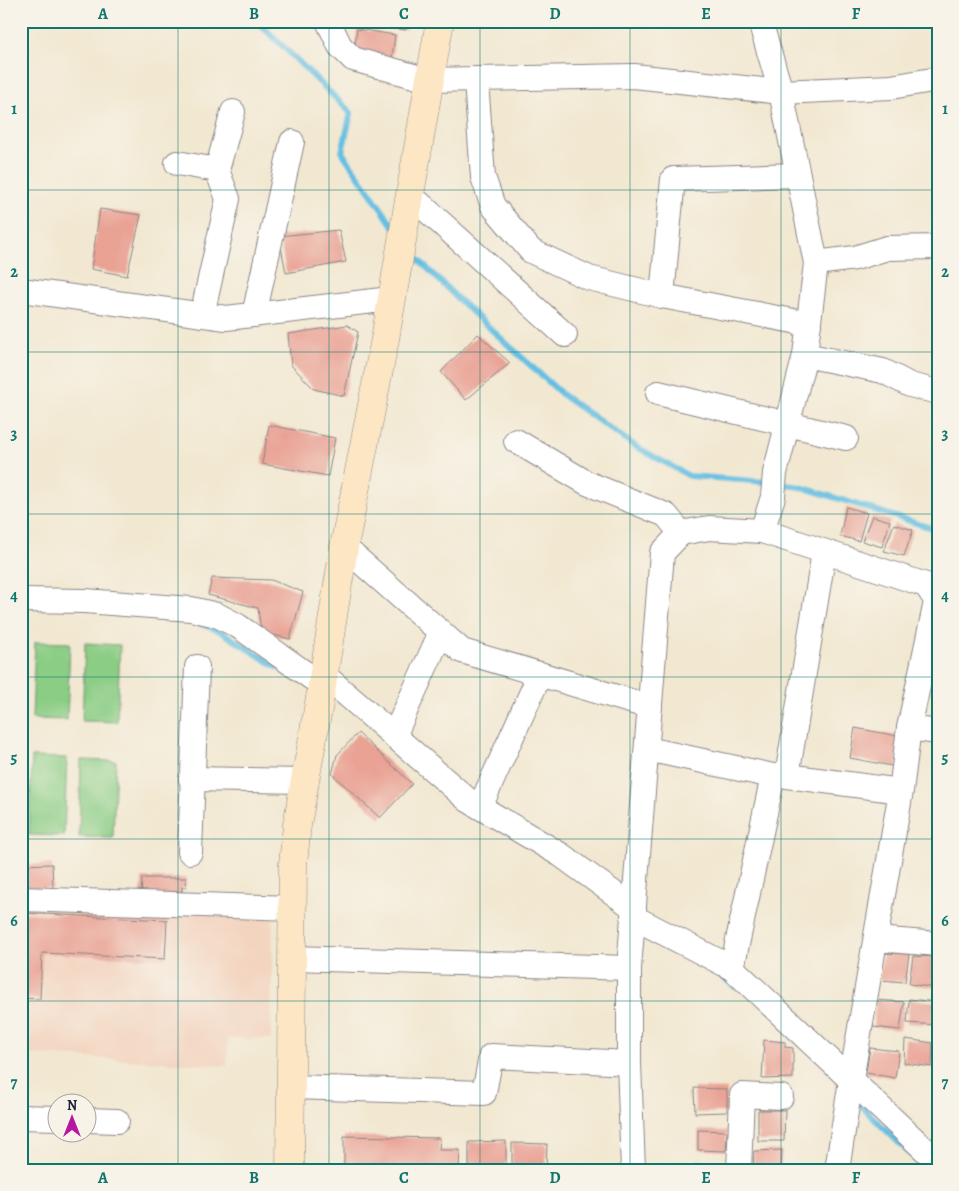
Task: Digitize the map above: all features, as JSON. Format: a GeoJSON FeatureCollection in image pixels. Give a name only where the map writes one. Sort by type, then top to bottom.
{"type":"FeatureCollection","features":[{"type":"Feature","properties":{"kind":"street"},"geometry":{"type":"LineString","coordinates":[[328,21],[340,46],[353,59],[428,80],[476,81],[634,76],[781,92],[891,88],[938,79]]}},
{"type":"Feature","properties":{"kind":"street"},"geometry":{"type":"LineString","coordinates":[[290,1170],[292,908],[297,825],[322,687],[344,547],[385,340],[408,194],[440,21]]}},
{"type":"Feature","properties":{"kind":"street"},"geometry":{"type":"LineString","coordinates":[[760,21],[781,92],[816,263],[805,355],[762,531]]}},
{"type":"Feature","properties":{"kind":"street"},"geometry":{"type":"LineString","coordinates":[[476,81],[483,177],[493,206],[531,251],[589,278],[662,296],[809,324]]}},
{"type":"Feature","properties":{"kind":"street"},"geometry":{"type":"LineString","coordinates":[[202,315],[228,199],[217,170],[233,112]]}},
{"type":"Feature","properties":{"kind":"street"},"geometry":{"type":"LineString","coordinates":[[254,315],[292,142]]}},
{"type":"Feature","properties":{"kind":"street"},"geometry":{"type":"LineString","coordinates":[[177,163],[217,170]]}},
{"type":"Feature","properties":{"kind":"street"},"geometry":{"type":"LineString","coordinates":[[662,296],[673,179],[798,175]]}},
{"type":"Feature","properties":{"kind":"street"},"geometry":{"type":"LineString","coordinates":[[408,194],[565,335]]}},
{"type":"Feature","properties":{"kind":"street"},"geometry":{"type":"LineString","coordinates":[[816,263],[855,258],[887,248],[938,247]]}},
{"type":"Feature","properties":{"kind":"street"},"geometry":{"type":"LineString","coordinates":[[21,290],[226,318],[391,298]]}},
{"type":"Feature","properties":{"kind":"street"},"geometry":{"type":"LineString","coordinates":[[805,355],[883,371],[910,384],[938,392]]}},
{"type":"Feature","properties":{"kind":"street"},"geometry":{"type":"LineString","coordinates":[[658,393],[846,438]]}},
{"type":"Feature","properties":{"kind":"street"},"geometry":{"type":"LineString","coordinates":[[516,441],[587,483],[666,514],[681,533]]}},
{"type":"Feature","properties":{"kind":"street"},"geometry":{"type":"LineString","coordinates":[[633,1170],[629,1063],[629,968],[662,553],[681,533],[708,528],[762,531],[926,585],[937,603],[910,728],[837,1170]]}},
{"type":"Feature","properties":{"kind":"street"},"geometry":{"type":"LineString","coordinates":[[344,547],[462,651],[650,707]]}},
{"type":"Feature","properties":{"kind":"street"},"geometry":{"type":"LineString","coordinates":[[732,968],[780,776],[824,552]]}},
{"type":"Feature","properties":{"kind":"street"},"geometry":{"type":"LineString","coordinates":[[21,600],[85,601],[190,609],[216,615],[238,626],[394,736],[468,800],[561,855],[633,920],[732,968],[849,1089],[938,1162]]}},
{"type":"Feature","properties":{"kind":"street"},"geometry":{"type":"LineString","coordinates":[[394,736],[441,632]]}},
{"type":"Feature","properties":{"kind":"street"},"geometry":{"type":"LineString","coordinates":[[190,852],[191,779],[197,667]]}},
{"type":"Feature","properties":{"kind":"street"},"geometry":{"type":"LineString","coordinates":[[480,807],[540,674]]}},
{"type":"Feature","properties":{"kind":"street"},"geometry":{"type":"LineString","coordinates":[[910,728],[938,732]]}},
{"type":"Feature","properties":{"kind":"street"},"geometry":{"type":"LineString","coordinates":[[647,749],[780,776],[901,791]]}},
{"type":"Feature","properties":{"kind":"street"},"geometry":{"type":"LineString","coordinates":[[191,779],[304,781]]}},
{"type":"Feature","properties":{"kind":"street"},"geometry":{"type":"LineString","coordinates":[[21,899],[292,908]]}},
{"type":"Feature","properties":{"kind":"street"},"geometry":{"type":"LineString","coordinates":[[876,939],[938,944]]}},
{"type":"Feature","properties":{"kind":"street"},"geometry":{"type":"LineString","coordinates":[[292,958],[629,968]]}},
{"type":"Feature","properties":{"kind":"street"},"geometry":{"type":"LineString","coordinates":[[292,1087],[484,1093],[491,1056],[629,1063]]}},
{"type":"Feature","properties":{"kind":"street"},"geometry":{"type":"LineString","coordinates":[[739,1170],[742,1095],[781,1097]]}},
{"type":"Feature","properties":{"kind":"street"},"geometry":{"type":"LineString","coordinates":[[21,1117],[48,1118]]}},
{"type":"Feature","properties":{"kind":"street"},"geometry":{"type":"LineString","coordinates":[[98,1120],[117,1121]]}},
{"type":"Feature","properties":{"kind":"shaded area"},"geometry":{"type":"Polygon","coordinates":[[[21,904],[273,913],[271,1039],[228,1038],[227,1066],[21,1054],[21,904]]]}},
{"type":"Feature","properties":{"kind":"green space"},"geometry":{"type":"Polygon","coordinates":[[[35,642],[70,643],[67,720],[32,719],[35,642]]]}},
{"type":"Feature","properties":{"kind":"green space"},"geometry":{"type":"Polygon","coordinates":[[[85,643],[120,645],[117,722],[82,721],[85,643]]]}},
{"type":"Feature","properties":{"kind":"green space"},"geometry":{"type":"Polygon","coordinates":[[[32,757],[67,758],[64,836],[29,835],[32,757]]]}},
{"type":"Feature","properties":{"kind":"green space"},"geometry":{"type":"Polygon","coordinates":[[[81,760],[116,761],[113,838],[79,837],[81,760]]]}},
{"type":"Feature","properties":{"kind":"building"},"geometry":{"type":"Polygon","coordinates":[[[357,21],[407,21],[406,30],[356,25],[357,21]]]}},
{"type":"Feature","properties":{"kind":"building"},"geometry":{"type":"Polygon","coordinates":[[[357,29],[395,35],[392,57],[354,52],[357,29]]]}},
{"type":"Feature","properties":{"kind":"building"},"geometry":{"type":"Polygon","coordinates":[[[100,209],[141,215],[127,276],[91,269],[100,209]]]}},
{"type":"Feature","properties":{"kind":"building"},"geometry":{"type":"Polygon","coordinates":[[[339,230],[346,262],[286,273],[279,236],[339,230]]]}},
{"type":"Feature","properties":{"kind":"building"},"geometry":{"type":"Polygon","coordinates":[[[347,325],[358,332],[344,396],[314,389],[291,365],[288,334],[347,325]]]}},
{"type":"Feature","properties":{"kind":"building"},"geometry":{"type":"Polygon","coordinates":[[[478,334],[510,363],[466,400],[441,372],[478,334]]]}},
{"type":"Feature","properties":{"kind":"building"},"geometry":{"type":"Polygon","coordinates":[[[269,425],[335,438],[328,476],[262,464],[269,425]]]}},
{"type":"Feature","properties":{"kind":"building"},"geometry":{"type":"Polygon","coordinates":[[[846,507],[867,513],[859,541],[840,536],[846,507]]]}},
{"type":"Feature","properties":{"kind":"building"},"geometry":{"type":"Polygon","coordinates":[[[872,516],[890,521],[882,547],[862,541],[872,516]]]}},
{"type":"Feature","properties":{"kind":"building"},"geometry":{"type":"Polygon","coordinates":[[[894,524],[913,530],[904,556],[884,551],[894,524]]]}},
{"type":"Feature","properties":{"kind":"building"},"geometry":{"type":"Polygon","coordinates":[[[212,578],[271,580],[303,592],[290,639],[261,632],[258,608],[208,595],[212,578]]]}},
{"type":"Feature","properties":{"kind":"building"},"geometry":{"type":"Polygon","coordinates":[[[855,728],[898,736],[897,767],[850,758],[855,728]]]}},
{"type":"Feature","properties":{"kind":"building"},"geometry":{"type":"Polygon","coordinates":[[[358,733],[412,784],[380,818],[332,774],[337,755],[358,733]]]}},
{"type":"Feature","properties":{"kind":"building"},"geometry":{"type":"Polygon","coordinates":[[[52,864],[53,888],[21,888],[21,865],[52,864]]]}},
{"type":"Feature","properties":{"kind":"building"},"geometry":{"type":"Polygon","coordinates":[[[142,878],[186,878],[186,887],[182,887],[182,897],[141,896],[142,878]]]}},
{"type":"Feature","properties":{"kind":"building"},"geometry":{"type":"Polygon","coordinates":[[[21,913],[167,920],[165,959],[42,953],[40,999],[21,998],[21,913]]]}},
{"type":"Feature","properties":{"kind":"building"},"geometry":{"type":"Polygon","coordinates":[[[883,953],[909,954],[905,982],[879,980],[883,953]]]}},
{"type":"Feature","properties":{"kind":"building"},"geometry":{"type":"Polygon","coordinates":[[[913,956],[938,957],[937,988],[909,984],[913,956]]]}},
{"type":"Feature","properties":{"kind":"building"},"geometry":{"type":"Polygon","coordinates":[[[909,999],[938,1002],[937,1025],[907,1023],[909,999]]]}},
{"type":"Feature","properties":{"kind":"building"},"geometry":{"type":"Polygon","coordinates":[[[876,1000],[904,1002],[900,1030],[873,1027],[876,1000]]]}},
{"type":"Feature","properties":{"kind":"building"},"geometry":{"type":"Polygon","coordinates":[[[905,1039],[933,1043],[932,1067],[904,1063],[905,1039]]]}},
{"type":"Feature","properties":{"kind":"building"},"geometry":{"type":"Polygon","coordinates":[[[764,1040],[785,1042],[785,1047],[793,1048],[793,1078],[762,1079],[764,1040]]]}},
{"type":"Feature","properties":{"kind":"building"},"geometry":{"type":"Polygon","coordinates":[[[870,1048],[899,1051],[895,1078],[866,1073],[870,1048]]]}},
{"type":"Feature","properties":{"kind":"building"},"geometry":{"type":"Polygon","coordinates":[[[694,1088],[727,1089],[727,1112],[695,1113],[694,1088]]]}},
{"type":"Feature","properties":{"kind":"building"},"geometry":{"type":"Polygon","coordinates":[[[758,1110],[785,1110],[784,1141],[758,1141],[758,1110]]]}},
{"type":"Feature","properties":{"kind":"building"},"geometry":{"type":"Polygon","coordinates":[[[698,1130],[727,1131],[726,1151],[698,1150],[698,1130]]]}},
{"type":"Feature","properties":{"kind":"building"},"geometry":{"type":"Polygon","coordinates":[[[344,1136],[440,1138],[439,1150],[460,1150],[459,1170],[344,1170],[344,1136]]]}},
{"type":"Feature","properties":{"kind":"building"},"geometry":{"type":"Polygon","coordinates":[[[506,1141],[506,1170],[469,1170],[469,1142],[506,1141]]]}},
{"type":"Feature","properties":{"kind":"building"},"geometry":{"type":"Polygon","coordinates":[[[512,1143],[547,1144],[546,1170],[512,1170],[512,1143]]]}},
{"type":"Feature","properties":{"kind":"building"},"geometry":{"type":"Polygon","coordinates":[[[782,1150],[781,1170],[753,1170],[754,1151],[782,1150]]]}},
{"type":"Feature","properties":{"kind":"building"},"geometry":{"type":"Polygon","coordinates":[[[694,1165],[727,1166],[727,1170],[694,1170],[694,1165]]]}},
{"type":"Feature","properties":{"kind":"waterway"},"geometry":{"type":"LineString","coordinates":[[257,21],[351,113],[342,152],[396,230]]}},
{"type":"Feature","properties":{"kind":"waterway"},"geometry":{"type":"LineString","coordinates":[[408,249],[457,298],[565,397],[635,446],[689,476],[766,482],[801,487],[938,530]]}},
{"type":"Feature","properties":{"kind":"waterway"},"geometry":{"type":"LineString","coordinates":[[192,620],[220,631],[277,667]]}},
{"type":"Feature","properties":{"kind":"waterway"},"geometry":{"type":"LineString","coordinates":[[638,931],[646,938],[677,953]]}},
{"type":"Feature","properties":{"kind":"waterway"},"geometry":{"type":"LineString","coordinates":[[715,971],[735,987]]}},
{"type":"Feature","properties":{"kind":"waterway"},"geometry":{"type":"LineString","coordinates":[[853,1098],[927,1170]]}}]}
